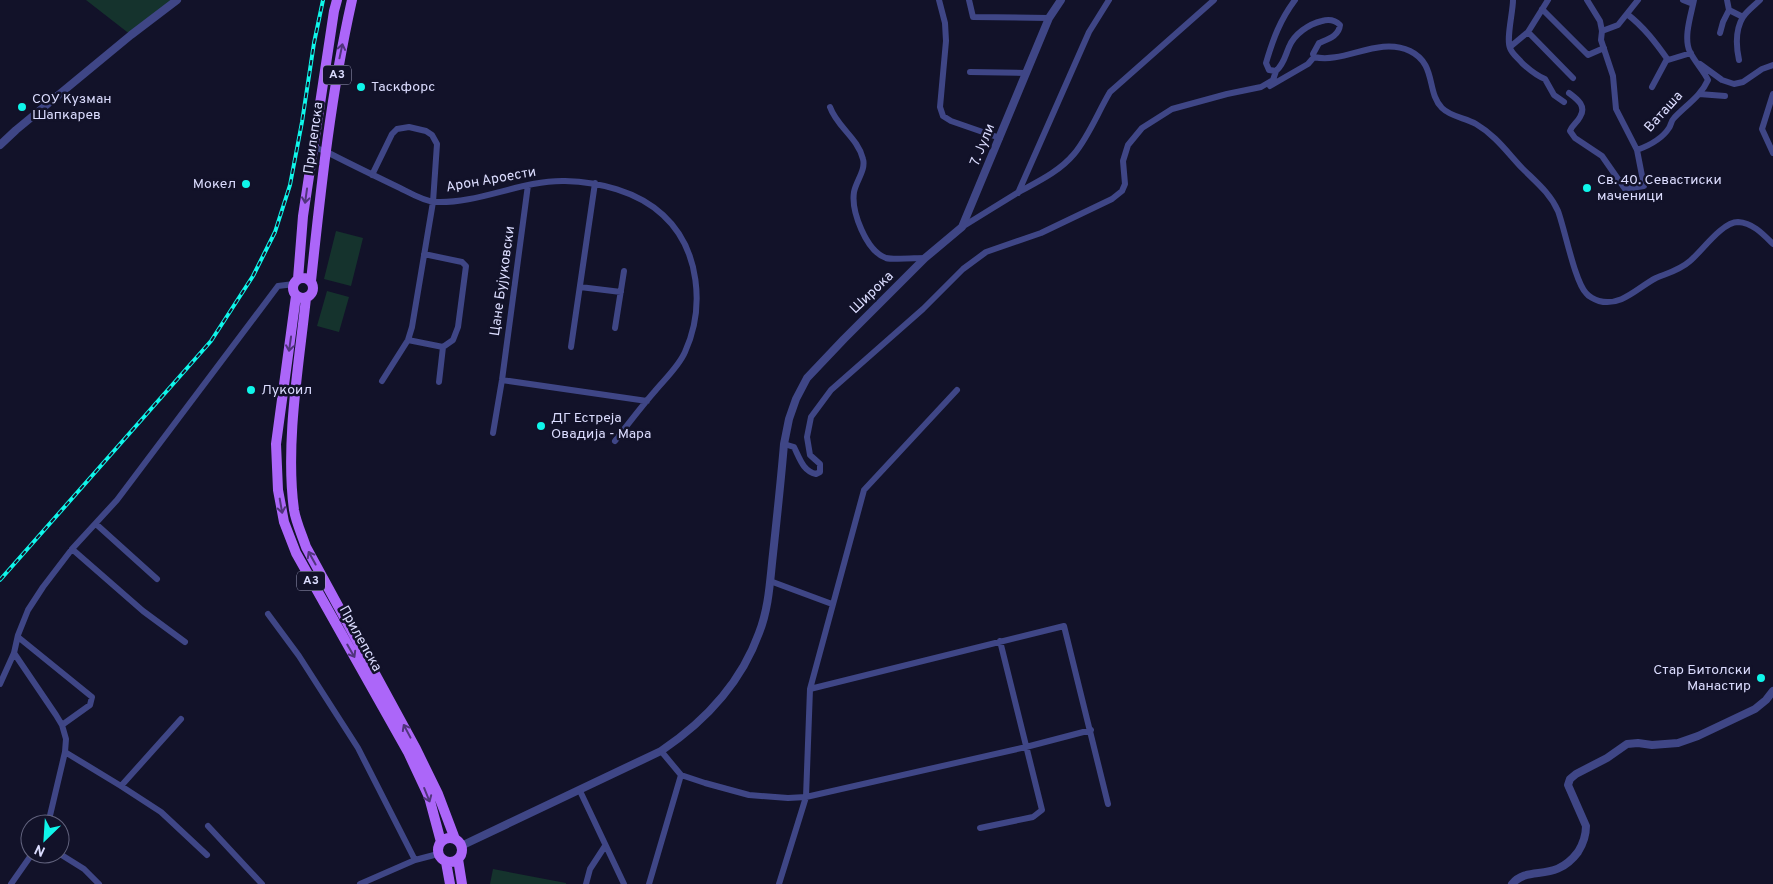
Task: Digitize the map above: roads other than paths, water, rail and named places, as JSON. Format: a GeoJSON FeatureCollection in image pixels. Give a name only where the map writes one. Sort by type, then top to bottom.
{"type":"FeatureCollection","features":[{"type":"Feature","properties":{"kind":"main road","name":"Прилепска"},"geometry":{"type":"LineString","coordinates":[[296,282],[313,147],[337,0]]}},
{"type":"Feature","properties":{"kind":"main road","name":"Прилепска"},"geometry":{"type":"LineString","coordinates":[[311,281],[325,151],[339,57],[352,0]]}},
{"type":"Feature","properties":{"kind":"main road"},"geometry":{"type":"LineString","coordinates":[[296,282],[304,278],[311,281]]}},
{"type":"Feature","properties":{"kind":"main road","name":"A3"},"geometry":{"type":"LineString","coordinates":[[296,282],[293,291],[301,297],[313,291],[311,281]]}},
{"type":"Feature","properties":{"kind":"main road","name":"Прилепска"},"geometry":{"type":"LineString","coordinates":[[301,297],[276,444],[278,490],[284,522],[296,553],[408,752],[429,798],[441,842]]}},
{"type":"Feature","properties":{"kind":"main road","name":"Прилепска"},"geometry":{"type":"LineString","coordinates":[[301,297],[291,478],[295,512],[306,547],[416,749],[438,794],[458,843]]}},
{"type":"Feature","properties":{"kind":"main road"},"geometry":{"type":"LineString","coordinates":[[441,842],[448,838],[458,843],[461,853],[458,859],[462,884]]}},
{"type":"Feature","properties":{"kind":"main road","name":"A3"},"geometry":{"type":"LineString","coordinates":[[441,842],[438,847],[450,884]]}},
{"type":"Feature","properties":{"kind":"main road"},"geometry":{"type":"LineString","coordinates":[[442,858],[452,862],[458,859]]}},
{"type":"Feature","properties":{"kind":"street"},"geometry":{"type":"LineString","coordinates":[[0,145],[131,35],[177,0]]}},
{"type":"Feature","properties":{"kind":"street"},"geometry":{"type":"LineString","coordinates":[[939,0],[946,32],[940,107],[943,116],[951,121],[1000,138]]}},
{"type":"Feature","properties":{"kind":"street"},"geometry":{"type":"LineString","coordinates":[[969,0],[973,17],[1049,18]]}},
{"type":"Feature","properties":{"kind":"street","name":"7. Јули"},"geometry":{"type":"LineString","coordinates":[[962,227],[1049,18],[1061,0]]}},
{"type":"Feature","properties":{"kind":"street"},"geometry":{"type":"LineString","coordinates":[[1018,193],[1089,32],[1109,0]]}},
{"type":"Feature","properties":{"kind":"street","name":"Широка"},"geometry":{"type":"LineString","coordinates":[[458,843],[580,791],[661,752],[683,737],[713,709],[744,667],[760,632],[768,597],[784,444],[789,419],[796,399],[807,378],[925,258],[962,227],[1046,178],[1073,156],[1085,139],[1098,110],[1110,92],[1214,0]]}},
{"type":"Feature","properties":{"kind":"street"},"geometry":{"type":"LineString","coordinates":[[1276,71],[1269,70],[1266,64],[1283,16],[1295,0]]}},
{"type":"Feature","properties":{"kind":"street"},"geometry":{"type":"LineString","coordinates":[[1513,0],[1512,24],[1508,38],[1510,47],[1515,56],[1535,76],[1545,79],[1554,95],[1564,102]]}},
{"type":"Feature","properties":{"kind":"street"},"geometry":{"type":"LineString","coordinates":[[1510,47],[1528,32],[1548,0]]}},
{"type":"Feature","properties":{"kind":"street"},"geometry":{"type":"LineString","coordinates":[[1569,93],[1580,101],[1582,108],[1581,116],[1570,131],[1575,138],[1602,156],[1625,189],[1644,186],[1636,150],[1616,109],[1613,76],[1601,40],[1600,20],[1586,0]]}},
{"type":"Feature","properties":{"kind":"street"},"geometry":{"type":"LineString","coordinates":[[1602,31],[1618,25],[1638,0]]}},
{"type":"Feature","properties":{"kind":"street"},"geometry":{"type":"LineString","coordinates":[[1652,87],[1667,59],[1690,53],[1688,46],[1689,29],[1694,2],[1683,0]]}},
{"type":"Feature","properties":{"kind":"street"},"geometry":{"type":"LineString","coordinates":[[1720,33],[1729,10],[1727,0]]}},
{"type":"Feature","properties":{"kind":"street"},"geometry":{"type":"LineString","coordinates":[[1739,60],[1736,47],[1737,34],[1743,17],[1760,0]]}},
{"type":"Feature","properties":{"kind":"street"},"geometry":{"type":"LineString","coordinates":[[1542,9],[1588,55],[1604,48]]}},
{"type":"Feature","properties":{"kind":"street"},"geometry":{"type":"LineString","coordinates":[[1729,10],[1743,17]]}},
{"type":"Feature","properties":{"kind":"street"},"geometry":{"type":"LineString","coordinates":[[1627,14],[1637,21],[1667,59]]}},
{"type":"Feature","properties":{"kind":"street"},"geometry":{"type":"LineString","coordinates":[[784,444],[794,448],[804,468],[816,474],[820,472],[820,464],[810,455],[807,437],[810,417],[831,390],[923,309],[963,269],[986,252],[1041,233],[1112,199],[1122,191],[1125,184],[1123,161],[1128,145],[1142,128],[1172,109],[1227,94],[1273,85],[1308,64],[1314,57],[1313,54],[1319,43],[1337,34],[1340,25],[1336,21],[1320,21],[1299,33],[1290,44],[1283,65],[1276,71],[1273,80],[1261,87]]}},
{"type":"Feature","properties":{"kind":"street"},"geometry":{"type":"LineString","coordinates":[[1528,32],[1573,78]]}},
{"type":"Feature","properties":{"kind":"street"},"geometry":{"type":"LineString","coordinates":[[1314,57],[1322,59],[1391,46],[1402,48],[1418,55],[1430,73],[1436,100],[1443,110],[1474,122],[1491,134],[1523,169],[1546,190],[1557,210],[1579,282],[1586,294],[1597,301],[1608,302],[1635,294],[1657,278],[1680,268],[1702,250],[1723,227],[1729,224],[1738,222],[1747,224],[1758,230],[1773,244]]}},
{"type":"Feature","properties":{"kind":"street","name":"Ваташа"},"geometry":{"type":"LineString","coordinates":[[1636,150],[1649,146],[1667,131],[1672,119],[1699,94],[1708,80],[1690,53]]}},
{"type":"Feature","properties":{"kind":"street"},"geometry":{"type":"LineString","coordinates":[[1695,60],[1722,80],[1734,84],[1743,82],[1762,69],[1773,65]]}},
{"type":"Feature","properties":{"kind":"street"},"geometry":{"type":"LineString","coordinates":[[970,72],[1026,73]]}},
{"type":"Feature","properties":{"kind":"street"},"geometry":{"type":"LineString","coordinates":[[1699,94],[1725,96]]}},
{"type":"Feature","properties":{"kind":"street"},"geometry":{"type":"LineString","coordinates":[[1773,94],[1771,106],[1762,129],[1773,151]]}},
{"type":"Feature","properties":{"kind":"street"},"geometry":{"type":"LineString","coordinates":[[830,107],[863,156],[864,162],[854,193],[855,210],[865,236],[878,252],[886,258],[925,258]]}},
{"type":"Feature","properties":{"kind":"street"},"geometry":{"type":"LineString","coordinates":[[372,174],[392,134],[398,129],[409,127],[426,131],[432,135],[437,144],[432,202],[408,340],[382,381]]}},
{"type":"Feature","properties":{"kind":"street","name":"Арон Ароести"},"geometry":{"type":"LineString","coordinates":[[313,147],[432,202],[453,201],[528,185],[563,181],[595,183],[624,192],[643,201],[663,215],[681,237],[693,264],[697,293],[694,326],[684,353],[615,441]]}},
{"type":"Feature","properties":{"kind":"street"},"geometry":{"type":"LineString","coordinates":[[572,347],[595,183]]}},
{"type":"Feature","properties":{"kind":"street","name":"Цане Бујуковски"},"geometry":{"type":"LineString","coordinates":[[493,433],[502,380],[528,185]]}},
{"type":"Feature","properties":{"kind":"street"},"geometry":{"type":"LineString","coordinates":[[408,340],[443,347],[453,340],[458,327],[466,266],[462,262],[424,254]]}},
{"type":"Feature","properties":{"kind":"street"},"geometry":{"type":"LineString","coordinates":[[615,328],[624,271]]}},
{"type":"Feature","properties":{"kind":"street"},"geometry":{"type":"LineString","coordinates":[[0,684],[14,653],[28,610],[72,549],[123,492],[278,286],[296,282]]}},
{"type":"Feature","properties":{"kind":"street"},"geometry":{"type":"LineString","coordinates":[[580,287],[621,292]]}},
{"type":"Feature","properties":{"kind":"street"},"geometry":{"type":"LineString","coordinates":[[439,382],[443,347]]}},
{"type":"Feature","properties":{"kind":"street"},"geometry":{"type":"LineString","coordinates":[[502,380],[647,401]]}},
{"type":"Feature","properties":{"kind":"street"},"geometry":{"type":"LineString","coordinates":[[779,884],[806,797],[810,689],[864,490],[957,390]]}},
{"type":"Feature","properties":{"kind":"street"},"geometry":{"type":"LineString","coordinates":[[96,524],[157,579]]}},
{"type":"Feature","properties":{"kind":"street"},"geometry":{"type":"LineString","coordinates":[[72,549],[143,611],[185,642]]}},
{"type":"Feature","properties":{"kind":"street"},"geometry":{"type":"LineString","coordinates":[[770,581],[832,604]]}},
{"type":"Feature","properties":{"kind":"street"},"geometry":{"type":"LineString","coordinates":[[268,614],[299,656],[358,748],[415,860]]}},
{"type":"Feature","properties":{"kind":"street"},"geometry":{"type":"LineString","coordinates":[[810,689],[1064,626],[1108,804]]}},
{"type":"Feature","properties":{"kind":"street"},"geometry":{"type":"LineString","coordinates":[[18,637],[92,696],[90,705],[62,725]]}},
{"type":"Feature","properties":{"kind":"street"},"geometry":{"type":"LineString","coordinates":[[980,828],[1033,817],[1042,810],[1000,641]]}},
{"type":"Feature","properties":{"kind":"street"},"geometry":{"type":"LineString","coordinates":[[14,653],[62,725],[66,739],[65,752],[50,814]]}},
{"type":"Feature","properties":{"kind":"street"},"geometry":{"type":"LineString","coordinates":[[1512,884],[1520,877],[1553,873],[1564,869],[1581,847],[1586,834],[1586,826],[1568,785],[1570,779],[1576,774],[1607,758],[1627,744],[1678,743],[1698,736],[1755,709],[1773,691]]}},
{"type":"Feature","properties":{"kind":"street"},"geometry":{"type":"LineString","coordinates":[[121,786],[181,719]]}},
{"type":"Feature","properties":{"kind":"street"},"geometry":{"type":"LineString","coordinates":[[661,752],[681,775],[730,790],[788,798],[806,797],[1026,747],[1091,730]]}},
{"type":"Feature","properties":{"kind":"street"},"geometry":{"type":"LineString","coordinates":[[65,752],[161,812],[207,855]]}},
{"type":"Feature","properties":{"kind":"street"},"geometry":{"type":"LineString","coordinates":[[649,884],[681,775]]}},
{"type":"Feature","properties":{"kind":"street"},"geometry":{"type":"LineString","coordinates":[[580,791],[624,884]]}},
{"type":"Feature","properties":{"kind":"street"},"geometry":{"type":"LineString","coordinates":[[208,826],[262,884]]}},
{"type":"Feature","properties":{"kind":"street"},"geometry":{"type":"LineString","coordinates":[[586,884],[590,869],[605,846]]}},
{"type":"Feature","properties":{"kind":"street"},"geometry":{"type":"LineString","coordinates":[[360,884],[415,860],[442,858]]}},
{"type":"Feature","properties":{"kind":"street"},"geometry":{"type":"LineString","coordinates":[[70,861],[84,870],[99,884]]}},
{"type":"Feature","properties":{"kind":"street"},"geometry":{"type":"LineString","coordinates":[[13,883],[25,864]]}},
{"type":"Feature","properties":{"kind":"railway"},"geometry":{"type":"LineString","coordinates":[[0,580],[211,341],[253,276],[275,232],[290,185],[323,0]]}},
{"type":"Feature","properties":{"kind":"place","name":"Таскфорс"},"geometry":{"type":"Point","coordinates":[361,87]}},
{"type":"Feature","properties":{"kind":"place","name":"СОУ Кузман Шапкарев"},"geometry":{"type":"Point","coordinates":[22,107]}},
{"type":"Feature","properties":{"kind":"place","name":"Мокел"},"geometry":{"type":"Point","coordinates":[246,184]}},
{"type":"Feature","properties":{"kind":"place","name":"Св. 40. Севастиски маченици"},"geometry":{"type":"Point","coordinates":[1587,188]}},
{"type":"Feature","properties":{"kind":"place","name":"Лукоил"},"geometry":{"type":"Point","coordinates":[251,390]}},
{"type":"Feature","properties":{"kind":"place","name":"ДГ Естреја Овадија - Мара"},"geometry":{"type":"Point","coordinates":[541,426]}},
{"type":"Feature","properties":{"kind":"place","name":"Стар Битолски Манастир"},"geometry":{"type":"Point","coordinates":[1761,678]}}]}
